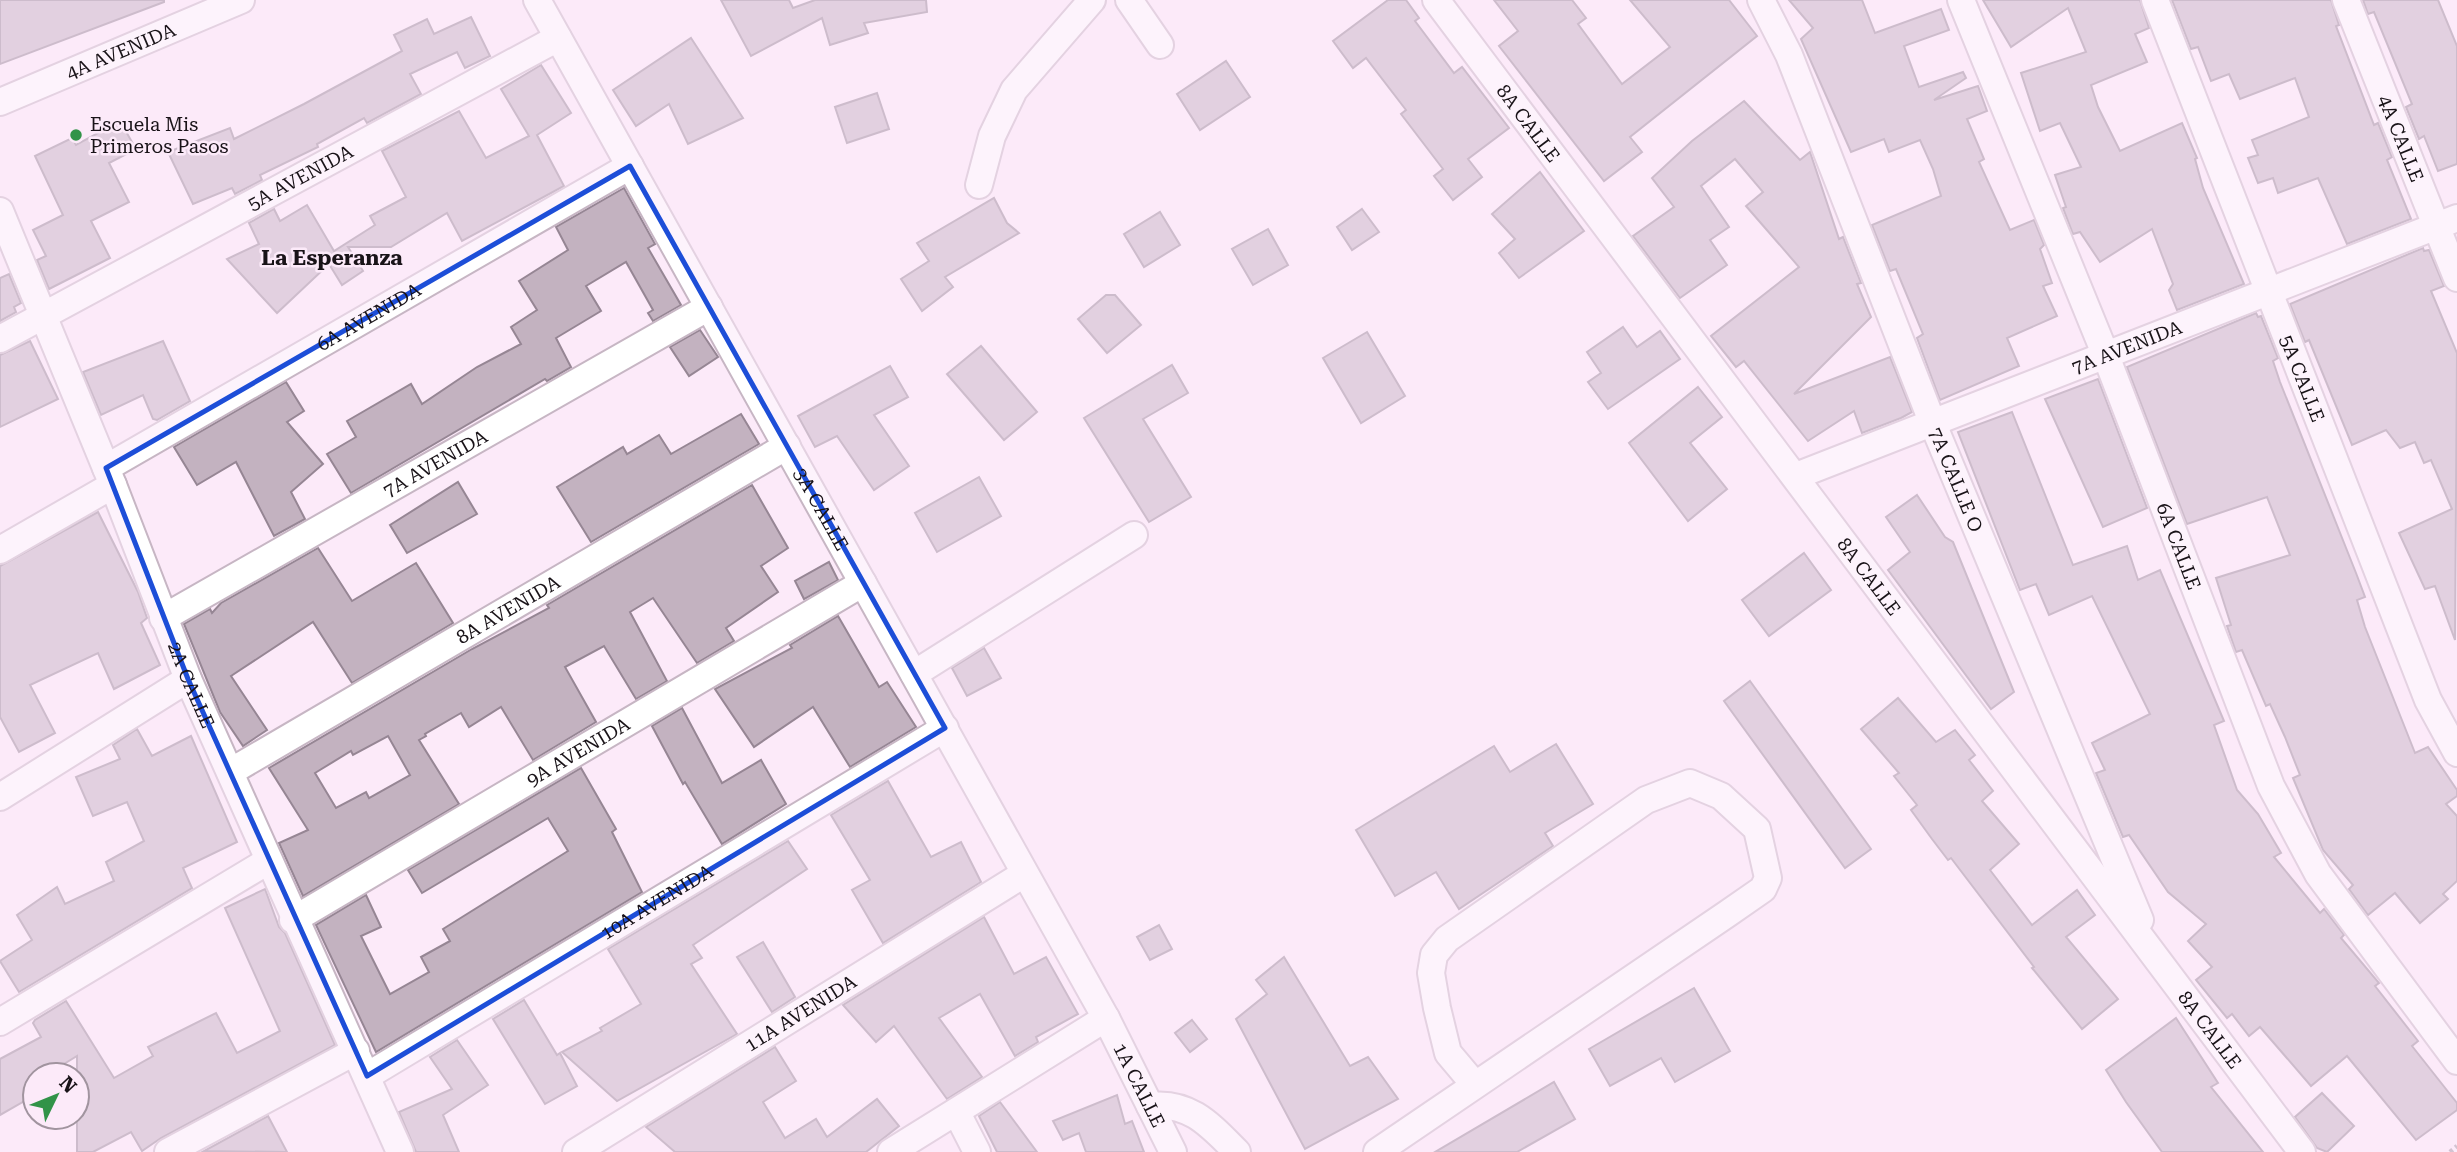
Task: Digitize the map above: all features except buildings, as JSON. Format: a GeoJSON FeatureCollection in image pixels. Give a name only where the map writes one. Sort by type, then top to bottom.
{"type":"FeatureCollection","features":[{"type":"Feature","properties":{"kind":"street","name":"4A AVENIDA"},"geometry":{"type":"LineString","coordinates":[[0,102],[241,0]]}},
{"type":"Feature","properties":{"kind":"street","name":"3A CALLE"},"geometry":{"type":"LineString","coordinates":[[537,0],[1106,1018]]}},
{"type":"Feature","properties":{"kind":"street"},"geometry":{"type":"LineString","coordinates":[[979,186],[992,136],[1014,90],[1092,0]]}},
{"type":"Feature","properties":{"kind":"street"},"geometry":{"type":"LineString","coordinates":[[1129,0],[1160,45]]}},
{"type":"Feature","properties":{"kind":"street","name":"8A CALLE"},"geometry":{"type":"LineString","coordinates":[[1436,0],[2302,1152]]}},
{"type":"Feature","properties":{"kind":"street","name":"7A CALLE O"},"geometry":{"type":"LineString","coordinates":[[1761,0],[1789,55],[1933,424],[2155,956]]}},
{"type":"Feature","properties":{"kind":"street","name":"6A CALLE"},"geometry":{"type":"LineString","coordinates":[[1961,0],[2106,356],[2271,786],[2318,874],[2457,1061]]}},
{"type":"Feature","properties":{"kind":"street","name":"5A CALLE"},"geometry":{"type":"LineString","coordinates":[[2155,0],[2270,289],[2428,700],[2457,753]]}},
{"type":"Feature","properties":{"kind":"street","name":"4A CALLE"},"geometry":{"type":"LineString","coordinates":[[2346,0],[2447,222],[2457,278]]}},
{"type":"Feature","properties":{"kind":"street","name":"5A AVENIDA"},"geometry":{"type":"LineString","coordinates":[[44,316],[558,38]]}},
{"type":"Feature","properties":{"kind":"street","name":"6A AVENIDA"},"geometry":{"type":"LineString","coordinates":[[109,476],[630,166]]}},
{"type":"Feature","properties":{"kind":"street","name":"2A CALLE"},"geometry":{"type":"LineString","coordinates":[[0,211],[109,476],[188,679],[293,920],[356,1051],[400,1152]]}},
{"type":"Feature","properties":{"kind":"street","name":"7A AVENIDA"},"geometry":{"type":"LineString","coordinates":[[1796,476],[2447,222]]}},
{"type":"Feature","properties":{"kind":"street","name":"7A AVENIDA"},"geometry":{"type":"LineString","coordinates":[[163,618],[709,307]]}},
{"type":"Feature","properties":{"kind":"street"},"geometry":{"type":"LineString","coordinates":[[0,339],[44,316]]}},
{"type":"Feature","properties":{"kind":"street","name":"8A AVENIDA"},"geometry":{"type":"LineString","coordinates":[[230,772],[787,446]]}},
{"type":"Feature","properties":{"kind":"street"},"geometry":{"type":"LineString","coordinates":[[0,550],[109,476]]}},
{"type":"Feature","properties":{"kind":"street"},"geometry":{"type":"LineString","coordinates":[[914,674],[1134,535]]}},
{"type":"Feature","properties":{"kind":"street","name":"9A AVENIDA"},"geometry":{"type":"LineString","coordinates":[[293,920],[863,583]]}},
{"type":"Feature","properties":{"kind":"street"},"geometry":{"type":"LineString","coordinates":[[0,797],[188,679]]}},
{"type":"Feature","properties":{"kind":"street","name":"10A AVENIDA"},"geometry":{"type":"LineString","coordinates":[[367,1076],[945,728]]}},
{"type":"Feature","properties":{"kind":"street"},"geometry":{"type":"LineString","coordinates":[[1377,1152],[1763,889],[1768,878],[1757,829],[1721,796],[1690,783],[1637,806],[1447,939],[1434,955],[1431,973],[1437,1008],[1448,1053],[1475,1085]]}},
{"type":"Feature","properties":{"kind":"street"},"geometry":{"type":"LineString","coordinates":[[0,1022],[268,861]]}},
{"type":"Feature","properties":{"kind":"street","name":"11A AVENIDA"},"geometry":{"type":"LineString","coordinates":[[576,1152],[1024,874]]}},
{"type":"Feature","properties":{"kind":"street"},"geometry":{"type":"LineString","coordinates":[[891,1152],[1106,1018]]}},
{"type":"Feature","properties":{"kind":"street","name":"1A CALLE"},"geometry":{"type":"LineString","coordinates":[[1106,1018],[1173,1152]]}},
{"type":"Feature","properties":{"kind":"street"},"geometry":{"type":"LineString","coordinates":[[168,1152],[356,1051]]}},
{"type":"Feature","properties":{"kind":"street"},"geometry":{"type":"LineString","coordinates":[[1150,1106],[1169,1104],[1193,1111],[1237,1152]]}},
{"type":"Feature","properties":{"kind":"street"},"geometry":{"type":"LineString","coordinates":[[957,1112],[977,1152]]}},
{"type":"Feature","properties":{"kind":"path"},"geometry":{"type":"LineString","coordinates":[[2450,1152],[2457,1146]]}},
{"type":"Feature","properties":{"kind":"highlighted area"},"geometry":{"type":"Polygon","coordinates":[[[630,166],[945,728],[367,1076],[188,679],[106,468],[630,166]]]}},
{"type":"Feature","properties":{"kind":"place","name":"Escuela Mis Primeros Pasos"},"geometry":{"type":"Point","coordinates":[76,135]}},
{"type":"Feature","properties":{"kind":"district","name":"La Esperanza"},"geometry":{"type":"Point","coordinates":[332,258]}}]}
